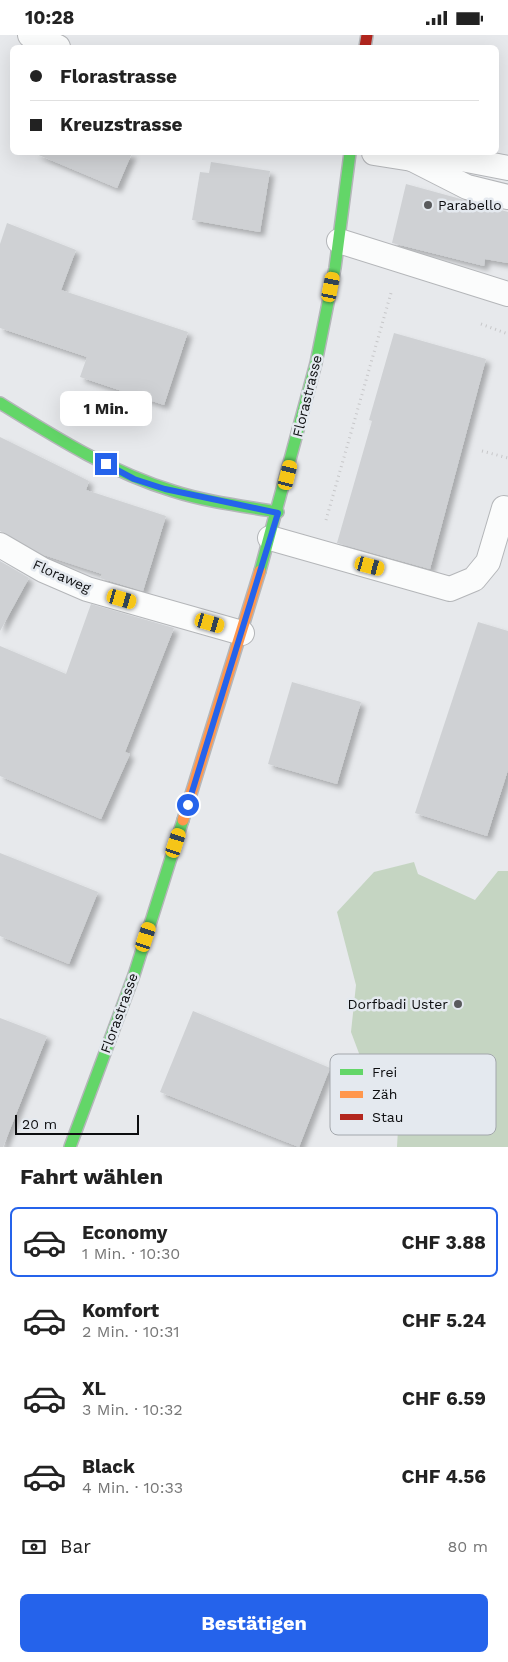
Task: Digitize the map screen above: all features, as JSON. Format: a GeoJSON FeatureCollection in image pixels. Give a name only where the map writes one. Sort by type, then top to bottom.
{"type":"FeatureCollection","features":[{"type":"Feature","properties":{"kind":"main road","name":"Florastrasse"},"geometry":{"type":"LineString","coordinates":[[70,1147],[134,975],[278,513],[316,363],[339,241],[350,155]]}},
{"type":"Feature","properties":{"kind":"main road"},"geometry":{"type":"LineString","coordinates":[[0,403],[77,450],[134,479],[165,489],[278,513]]}},
{"type":"Feature","properties":{"kind":"lane"},"geometry":{"type":"LineString","coordinates":[[30,35],[53,45]]}},
{"type":"Feature","properties":{"kind":"lane"},"geometry":{"type":"LineString","coordinates":[[387,155],[412,159],[441,155],[508,168]]}},
{"type":"Feature","properties":{"kind":"lane"},"geometry":{"type":"LineString","coordinates":[[412,159],[467,187],[508,197]]}},
{"type":"Feature","properties":{"kind":"lane"},"geometry":{"type":"LineString","coordinates":[[339,241],[508,294]]}},
{"type":"Feature","properties":{"kind":"lane"},"geometry":{"type":"LineString","coordinates":[[270,538],[450,589],[474,579],[488,562],[504,508]]}},
{"type":"Feature","properties":{"kind":"lane","name":"Floraweg"},"geometry":{"type":"LineString","coordinates":[[0,545],[43,570],[87,589],[242,633]]}},
{"type":"Feature","properties":{"kind":"path"},"geometry":{"type":"LineString","coordinates":[[317,551],[392,290]]}},
{"type":"Feature","properties":{"kind":"path"},"geometry":{"type":"LineString","coordinates":[[482,451],[508,458]]}},
{"type":"Feature","properties":{"kind":"green space"},"geometry":{"type":"Polygon","coordinates":[[[414,862],[418,874],[475,900],[498,871],[508,871],[508,1147],[397,1147],[398,1135],[496,1135],[496,1054],[359,1054],[351,1032],[356,985],[337,912],[374,872],[414,862]]]}},
{"type":"Feature","properties":{"kind":"building"},"geometry":{"type":"Polygon","coordinates":[[[39,155],[131,155],[117,188],[39,155]]]}},
{"type":"Feature","properties":{"kind":"building"},"geometry":{"type":"Polygon","coordinates":[[[211,162],[270,171],[260,232],[192,220],[200,172],[209,173],[211,162]]]}},
{"type":"Feature","properties":{"kind":"building"},"geometry":{"type":"Polygon","coordinates":[[[406,184],[508,212],[508,263],[485,259],[484,266],[392,243],[406,184]]]}},
{"type":"Feature","properties":{"kind":"building"},"geometry":{"type":"Polygon","coordinates":[[[7,223],[76,250],[61,290],[188,332],[164,405],[80,377],[87,357],[0,328],[0,244],[7,223]]]}},
{"type":"Feature","properties":{"kind":"building"},"geometry":{"type":"Polygon","coordinates":[[[394,333],[486,359],[430,569],[337,543],[372,421],[369,420],[394,333]]]}},
{"type":"Feature","properties":{"kind":"building"},"geometry":{"type":"Polygon","coordinates":[[[0,437],[89,481],[86,490],[166,516],[143,591],[100,578],[102,574],[44,555],[0,531],[0,437]]]}},
{"type":"Feature","properties":{"kind":"building"},"geometry":{"type":"Polygon","coordinates":[[[0,561],[29,578],[0,631],[0,561]]]}},
{"type":"Feature","properties":{"kind":"building"},"geometry":{"type":"Polygon","coordinates":[[[91,604],[174,628],[125,752],[130,754],[101,819],[0,776],[0,646],[66,674],[91,604]]]}},
{"type":"Feature","properties":{"kind":"building"},"geometry":{"type":"Polygon","coordinates":[[[478,622],[508,631],[508,770],[487,836],[415,813],[478,622]]]}},
{"type":"Feature","properties":{"kind":"building"},"geometry":{"type":"Polygon","coordinates":[[[292,682],[361,702],[337,784],[268,764],[292,682]]]}},
{"type":"Feature","properties":{"kind":"building"},"geometry":{"type":"Polygon","coordinates":[[[0,853],[98,892],[69,964],[0,936],[0,853]]]}},
{"type":"Feature","properties":{"kind":"building"},"geometry":{"type":"Polygon","coordinates":[[[193,1011],[330,1068],[299,1147],[160,1092],[193,1011]]]}},
{"type":"Feature","properties":{"kind":"building"},"geometry":{"type":"Polygon","coordinates":[[[0,1018],[47,1036],[3,1147],[0,1147],[0,1018]]]}},
{"type":"Feature","properties":{"kind":"traffic: fast"},"geometry":{"type":"LineString","coordinates":[[260,571],[316,363],[335,268],[350,155]]}},
{"type":"Feature","properties":{"kind":"traffic: fast"},"geometry":{"type":"LineString","coordinates":[[0,403],[84,453],[127,474],[173,491],[199,498],[278,512]]}},
{"type":"Feature","properties":{"kind":"traffic: fast"},"geometry":{"type":"LineString","coordinates":[[70,1147],[134,975],[183,820]]}},
{"type":"Feature","properties":{"kind":"traffic: slow"},"geometry":{"type":"LineString","coordinates":[[183,820],[260,571]]}},
{"type":"Feature","properties":{"kind":"traffic: jam"},"geometry":{"type":"LineString","coordinates":[[365,45],[367,35]]}},
{"type":"Feature","properties":{"kind":"place","name":"Parabello"},"geometry":{"type":"Point","coordinates":[428,205]}},
{"type":"Feature","properties":{"kind":"place","name":"Dorfbadi Uster"},"geometry":{"type":"Point","coordinates":[458,1004]}},
{"type":"Feature","properties":{"kind":"route"},"geometry":{"type":"LineString","coordinates":[[106,464],[134,479],[165,489],[278,513],[188,805]]}}]}
